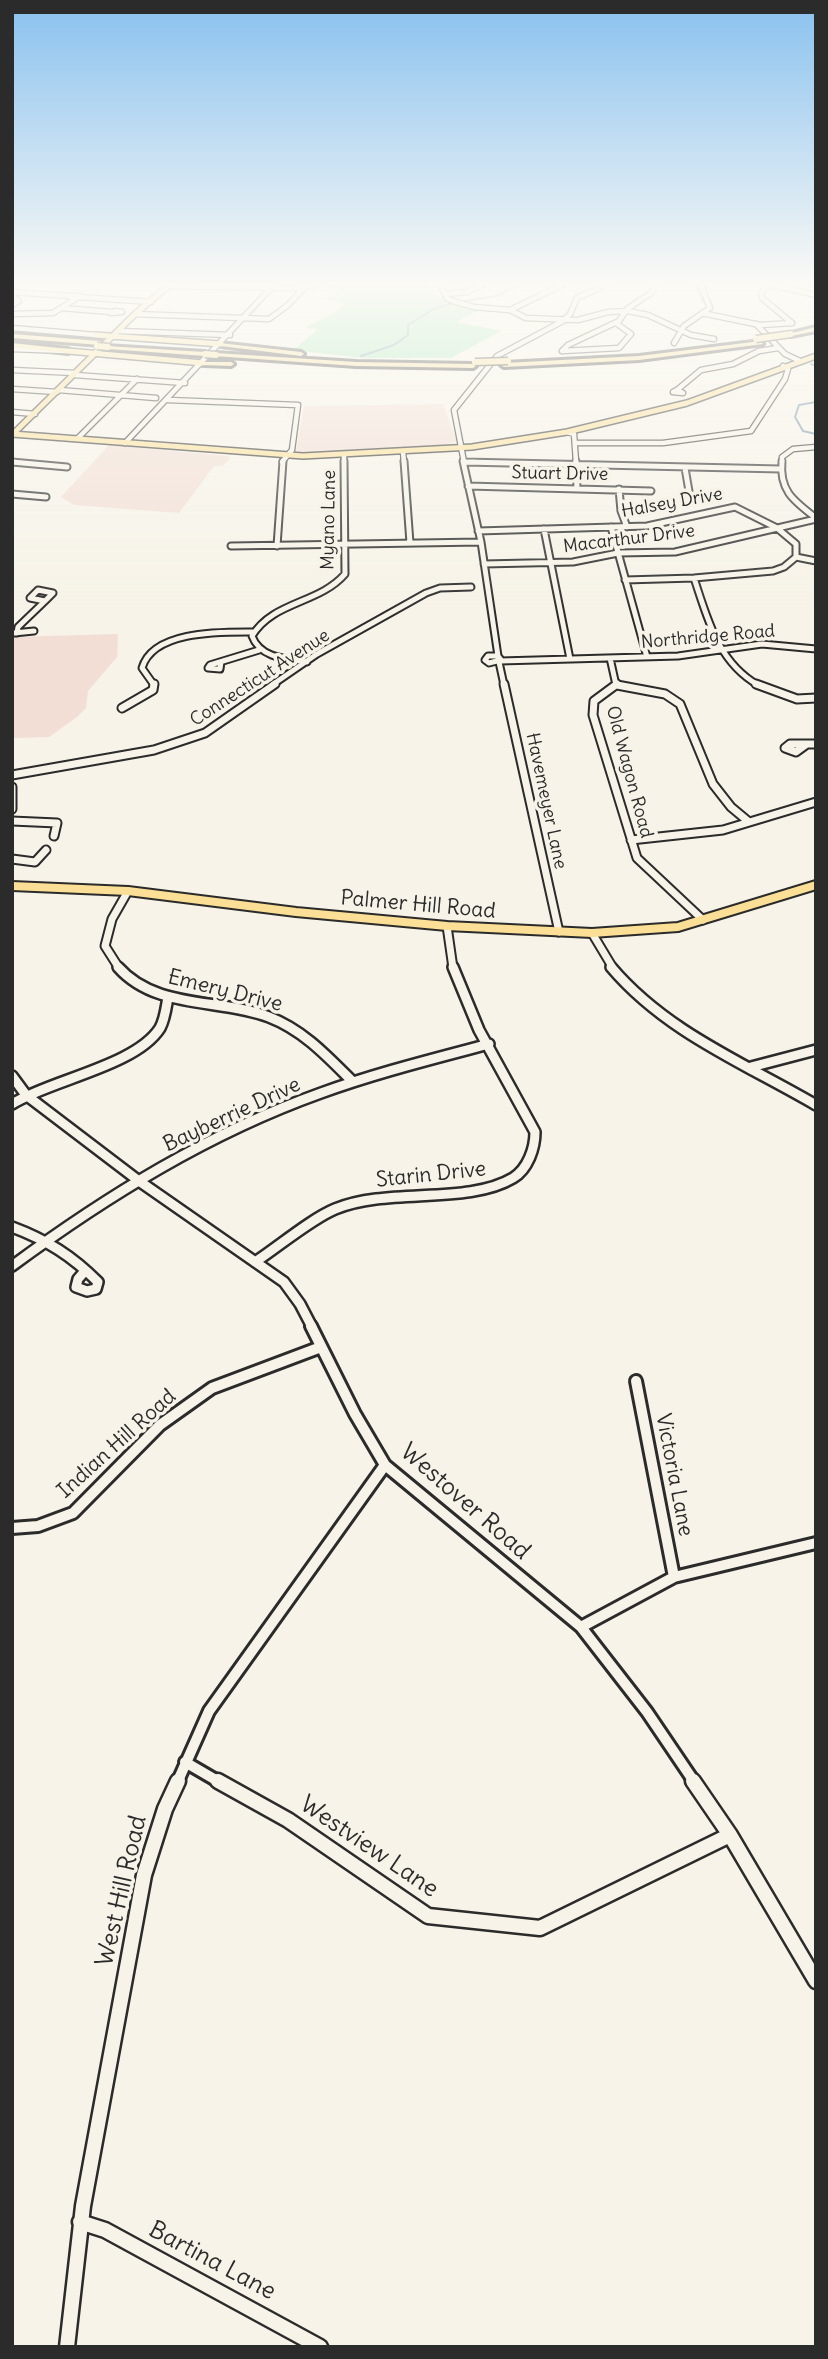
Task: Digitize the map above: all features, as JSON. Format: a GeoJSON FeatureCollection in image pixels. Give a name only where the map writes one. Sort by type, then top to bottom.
{"type":"FeatureCollection","features":[{"type":"Feature","properties":{"kind":"main road"},"geometry":{"type":"LineString","coordinates":[[13,435],[54,395]]}},
{"type":"Feature","properties":{"kind":"main road"},"geometry":{"type":"LineString","coordinates":[[13,435],[286,456],[344,456],[462,447],[567,432],[710,395]]}},
{"type":"Feature","properties":{"kind":"main road","name":"Palmer Hill Road"},"geometry":{"type":"LineString","coordinates":[[12,886],[128,891],[296,912],[447,926],[592,933],[665,929],[816,885]]}},
{"type":"Feature","properties":{"kind":"street"},"geometry":{"type":"LineString","coordinates":[[77,439],[121,395]]}},
{"type":"Feature","properties":{"kind":"street"},"geometry":{"type":"LineString","coordinates":[[122,395],[156,398]]}},
{"type":"Feature","properties":{"kind":"street"},"geometry":{"type":"LineString","coordinates":[[125,443],[173,395]]}},
{"type":"Feature","properties":{"kind":"street","name":"Havemeyer Lane"},"geometry":{"type":"LineString","coordinates":[[466,395],[454,410],[481,542],[502,677],[559,932]]}},
{"type":"Feature","properties":{"kind":"street"},"geometry":{"type":"LineString","coordinates":[[575,443],[663,443],[751,431],[774,395]]}},
{"type":"Feature","properties":{"kind":"street"},"geometry":{"type":"LineString","coordinates":[[168,400],[298,405],[292,450],[281,465],[277,546]]}},
{"type":"Feature","properties":{"kind":"street"},"geometry":{"type":"LineString","coordinates":[[12,412],[35,414]]}},
{"type":"Feature","properties":{"kind":"street"},"geometry":{"type":"LineString","coordinates":[[567,432],[575,443],[577,489]]}},
{"type":"Feature","properties":{"kind":"street"},"geometry":{"type":"LineString","coordinates":[[816,447],[804,447],[787,453],[782,457],[781,469],[782,489],[816,518]]}},
{"type":"Feature","properties":{"kind":"street"},"geometry":{"type":"LineString","coordinates":[[403,452],[410,543]]}},
{"type":"Feature","properties":{"kind":"street","name":"Myano Lane"},"geometry":{"type":"LineString","coordinates":[[254,632],[269,617],[338,584],[346,571],[344,456]]}},
{"type":"Feature","properties":{"kind":"street"},"geometry":{"type":"LineString","coordinates":[[12,462],[67,467]]}},
{"type":"Feature","properties":{"kind":"street"},"geometry":{"type":"LineString","coordinates":[[464,463],[781,469]]}},
{"type":"Feature","properties":{"kind":"street"},"geometry":{"type":"LineString","coordinates":[[685,468],[690,497]]}},
{"type":"Feature","properties":{"kind":"street","name":"Stuart Drive"},"geometry":{"type":"LineString","coordinates":[[468,486],[651,491]]}},
{"type":"Feature","properties":{"kind":"street"},"geometry":{"type":"LineString","coordinates":[[619,489],[621,512],[627,527]]}},
{"type":"Feature","properties":{"kind":"street"},"geometry":{"type":"LineString","coordinates":[[14,496],[46,497]]}},
{"type":"Feature","properties":{"kind":"street","name":"Halsey Drive"},"geometry":{"type":"LineString","coordinates":[[478,531],[654,525],[735,507],[777,528],[793,540],[797,549],[796,557]]}},
{"type":"Feature","properties":{"kind":"street","name":"Macarthur Drive"},"geometry":{"type":"LineString","coordinates":[[484,564],[573,562],[618,553],[675,552],[816,518]]}},
{"type":"Feature","properties":{"kind":"street"},"geometry":{"type":"LineString","coordinates":[[611,527],[647,657]]}},
{"type":"Feature","properties":{"kind":"street"},"geometry":{"type":"LineString","coordinates":[[544,529],[570,659]]}},
{"type":"Feature","properties":{"kind":"street"},"geometry":{"type":"LineString","coordinates":[[231,546],[481,542]]}},
{"type":"Feature","properties":{"kind":"street"},"geometry":{"type":"LineString","coordinates":[[625,579],[694,578],[773,570],[783,567],[796,557],[816,561]]}},
{"type":"Feature","properties":{"kind":"street"},"geometry":{"type":"LineString","coordinates":[[694,578],[719,650],[729,665],[743,676],[774,692],[811,700],[816,697]]}},
{"type":"Feature","properties":{"kind":"street","name":"Connecticut Avenue"},"geometry":{"type":"LineString","coordinates":[[12,775],[132,755],[193,738],[219,725],[307,662],[433,590],[471,587]]}},
{"type":"Feature","properties":{"kind":"street"},"geometry":{"type":"LineString","coordinates":[[14,634],[45,601]]}},
{"type":"Feature","properties":{"kind":"street"},"geometry":{"type":"LineString","coordinates":[[14,634],[34,631]]}},
{"type":"Feature","properties":{"kind":"street"},"geometry":{"type":"LineString","coordinates":[[122,708],[153,690],[154,683],[142,668],[144,660],[157,646],[172,640],[231,632],[254,632],[253,640],[259,649],[272,655],[307,662]]}},
{"type":"Feature","properties":{"kind":"street"},"geometry":{"type":"LineString","coordinates":[[496,642],[488,659],[502,677]]}},
{"type":"Feature","properties":{"kind":"street","name":"Northridge Road"},"geometry":{"type":"LineString","coordinates":[[488,659],[678,656],[762,644],[816,649]]}},
{"type":"Feature","properties":{"kind":"street"},"geometry":{"type":"LineString","coordinates":[[220,662],[259,649]]}},
{"type":"Feature","properties":{"kind":"street","name":"Old Wagon Road"},"geometry":{"type":"LineString","coordinates":[[610,658],[617,685],[598,695],[592,708],[631,840],[643,865],[703,920]]}},
{"type":"Feature","properties":{"kind":"street"},"geometry":{"type":"LineString","coordinates":[[617,685],[665,694],[680,704],[713,784],[731,807],[749,822]]}},
{"type":"Feature","properties":{"kind":"street"},"geometry":{"type":"LineString","coordinates":[[807,744],[816,744]]}},
{"type":"Feature","properties":{"kind":"street"},"geometry":{"type":"LineString","coordinates":[[12,787],[12,808]]}},
{"type":"Feature","properties":{"kind":"street"},"geometry":{"type":"LineString","coordinates":[[631,840],[707,833],[816,802]]}},
{"type":"Feature","properties":{"kind":"street"},"geometry":{"type":"LineString","coordinates":[[12,821],[57,823],[54,836]]}},
{"type":"Feature","properties":{"kind":"street"},"geometry":{"type":"LineString","coordinates":[[12,859],[35,862],[46,850]]}},
{"type":"Feature","properties":{"kind":"street","name":"Emery Drive"},"geometry":{"type":"LineString","coordinates":[[128,891],[112,919],[105,946],[125,974],[143,986],[169,997],[202,1006],[257,1014],[288,1025],[353,1082]]}},
{"type":"Feature","properties":{"kind":"street","name":"Starin Drive"},"geometry":{"type":"LineString","coordinates":[[255,1262],[334,1209],[374,1198],[482,1190],[512,1179],[521,1172],[536,1146],[535,1132],[456,983],[446,944],[447,926]]}},
{"type":"Feature","properties":{"kind":"street"},"geometry":{"type":"LineString","coordinates":[[592,933],[611,968],[642,1000],[701,1042],[816,1105]]}},
{"type":"Feature","properties":{"kind":"street"},"geometry":{"type":"LineString","coordinates":[[12,1104],[26,1095],[135,1051],[158,1031],[169,997]]}},
{"type":"Feature","properties":{"kind":"street","name":"Bayberrie Drive"},"geometry":{"type":"LineString","coordinates":[[12,1266],[46,1240],[165,1164],[259,1118],[353,1082],[489,1044]]}},
{"type":"Feature","properties":{"kind":"street"},"geometry":{"type":"LineString","coordinates":[[751,1067],[816,1050]]}},
{"type":"Feature","properties":{"kind":"street","name":"Westover Road"},"geometry":{"type":"LineString","coordinates":[[12,1076],[26,1095],[139,1181],[284,1282],[300,1304],[385,1465],[581,1627],[647,1712],[730,1835],[816,1981]]}},
{"type":"Feature","properties":{"kind":"street"},"geometry":{"type":"LineString","coordinates":[[12,1227],[46,1240],[75,1259],[85,1271]]}},
{"type":"Feature","properties":{"kind":"street","name":"Indian Hill Road"},"geometry":{"type":"LineString","coordinates":[[12,1528],[38,1526],[73,1513],[160,1426],[212,1388],[321,1347]]}},
{"type":"Feature","properties":{"kind":"street","name":"Victoria Lane"},"geometry":{"type":"LineString","coordinates":[[636,1381],[674,1577]]}},
{"type":"Feature","properties":{"kind":"street","name":"West Hill Road"},"geometry":{"type":"LineString","coordinates":[[67,2347],[80,2222],[144,1875],[165,1809],[209,1711],[385,1465]]}},
{"type":"Feature","properties":{"kind":"street"},"geometry":{"type":"LineString","coordinates":[[581,1627],[674,1577],[816,1543]]}},
{"type":"Feature","properties":{"kind":"street","name":"Westview Lane"},"geometry":{"type":"LineString","coordinates":[[185,1762],[288,1820],[428,1916],[540,1928],[730,1835]]}},
{"type":"Feature","properties":{"kind":"street","name":"Bartina Lane"},"geometry":{"type":"LineString","coordinates":[[80,2222],[105,2230],[320,2347]]}},
{"type":"Feature","properties":{"kind":"shaded area"},"geometry":{"type":"Polygon","coordinates":[[[443,404],[457,442],[427,448],[360,453],[296,451],[304,406],[443,404]]]}},
{"type":"Feature","properties":{"kind":"shaded area"},"geometry":{"type":"Polygon","coordinates":[[[109,445],[228,456],[230,459],[222,466],[214,466],[179,513],[74,505],[61,497],[109,445]]]}},
{"type":"Feature","properties":{"kind":"shaded area"},"geometry":{"type":"Polygon","coordinates":[[[118,634],[117,657],[88,691],[86,708],[77,717],[49,737],[12,738],[12,637],[118,634]]]}},
{"type":"Feature","properties":{"kind":"waterway"},"geometry":{"type":"LineString","coordinates":[[816,402],[799,405],[795,417],[803,431],[816,434]]}}]}
